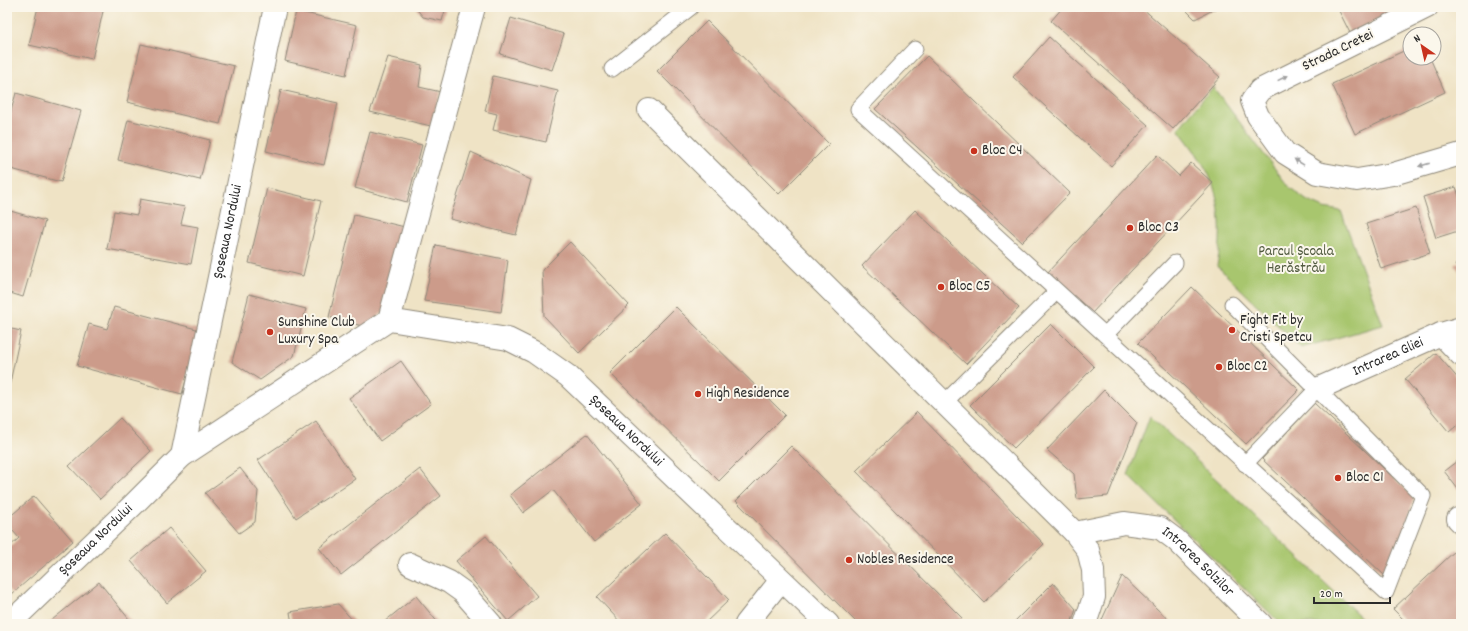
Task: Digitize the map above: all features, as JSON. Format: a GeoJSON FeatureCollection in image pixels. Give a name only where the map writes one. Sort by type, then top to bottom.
{"type":"FeatureCollection","features":[{"type":"Feature","properties":{"kind":"street","name":"Șoseaua Nordului"},"geometry":{"type":"LineString","coordinates":[[182,456],[275,7]]}},
{"type":"Feature","properties":{"kind":"street"},"geometry":{"type":"LineString","coordinates":[[389,320],[474,7]]}},
{"type":"Feature","properties":{"kind":"street","name":"Strada Cretei"},"geometry":{"type":"LineString","coordinates":[[1427,7],[1260,90],[1252,101],[1258,116],[1285,153],[1317,173],[1357,180],[1393,174],[1461,154]]}},
{"type":"Feature","properties":{"kind":"street"},"geometry":{"type":"LineString","coordinates":[[648,110],[1075,533],[1088,550],[1093,570],[1094,597],[1085,624]]}},
{"type":"Feature","properties":{"kind":"street","name":"Șoseaua Nordului"},"geometry":{"type":"LineString","coordinates":[[9,624],[182,456],[389,320],[508,339],[534,352],[568,376],[828,624]]}},
{"type":"Feature","properties":{"kind":"street","name":"Intrarea Gliei"},"geometry":{"type":"LineString","coordinates":[[1317,389],[1441,334],[1461,328]]}},
{"type":"Feature","properties":{"kind":"street"},"geometry":{"type":"LineString","coordinates":[[1441,334],[1461,355]]}},
{"type":"Feature","properties":{"kind":"street","name":"Intrarea Solzilor"},"geometry":{"type":"LineString","coordinates":[[1075,533],[1124,523],[1160,528],[1176,540],[1261,624]]}},
{"type":"Feature","properties":{"kind":"street"},"geometry":{"type":"LineString","coordinates":[[410,564],[449,582],[463,592],[491,624]]}},
{"type":"Feature","properties":{"kind":"street"},"geometry":{"type":"LineString","coordinates":[[746,624],[781,580]]}},
{"type":"Feature","properties":{"kind":"lane"},"geometry":{"type":"LineString","coordinates":[[612,69],[691,7]]}},
{"type":"Feature","properties":{"kind":"lane"},"geometry":{"type":"LineString","coordinates":[[914,50],[858,109],[1386,592],[1423,496],[1232,304]]}},
{"type":"Feature","properties":{"kind":"lane"},"geometry":{"type":"LineString","coordinates":[[1105,335],[1175,263]]}},
{"type":"Feature","properties":{"kind":"lane"},"geometry":{"type":"LineString","coordinates":[[944,403],[1057,291]]}},
{"type":"Feature","properties":{"kind":"lane"},"geometry":{"type":"LineString","coordinates":[[1245,464],[1317,389]]}},
{"type":"Feature","properties":{"kind":"green space","name":"Parcul Școala Herăstrău"},"geometry":{"type":"Polygon","coordinates":[[[1213,87],[1288,186],[1306,200],[1324,208],[1341,211],[1383,325],[1301,348],[1217,266],[1220,227],[1214,188],[1203,164],[1178,129],[1213,87]]]}},
{"type":"Feature","properties":{"kind":"green space"},"geometry":{"type":"Polygon","coordinates":[[[1150,416],[1368,624],[1281,624],[1128,475],[1150,416]]]}},
{"type":"Feature","properties":{"kind":"building"},"geometry":{"type":"Polygon","coordinates":[[[38,7],[104,7],[92,59],[29,45],[38,7]]]}},
{"type":"Feature","properties":{"kind":"building"},"geometry":{"type":"Polygon","coordinates":[[[415,7],[446,7],[442,21],[423,17],[415,7]]]}},
{"type":"Feature","properties":{"kind":"building"},"geometry":{"type":"Polygon","coordinates":[[[1063,7],[1141,7],[1220,77],[1173,129],[1051,21],[1063,7]]]}},
{"type":"Feature","properties":{"kind":"building"},"geometry":{"type":"Polygon","coordinates":[[[1183,7],[1219,7],[1195,19],[1183,7]]]}},
{"type":"Feature","properties":{"kind":"building"},"geometry":{"type":"Polygon","coordinates":[[[1337,7],[1403,7],[1350,33],[1337,7]]]}},
{"type":"Feature","properties":{"kind":"building"},"geometry":{"type":"Polygon","coordinates":[[[296,11],[357,25],[346,75],[285,61],[296,11]]]}},
{"type":"Feature","properties":{"kind":"building"},"geometry":{"type":"Polygon","coordinates":[[[511,18],[564,34],[552,70],[500,54],[511,18]]]}},
{"type":"Feature","properties":{"kind":"building"},"geometry":{"type":"Polygon","coordinates":[[[707,21],[829,144],[779,194],[657,71],[707,21]]]}},
{"type":"Feature","properties":{"kind":"building"},"geometry":{"type":"Polygon","coordinates":[[[1049,37],[1148,125],[1111,166],[1013,77],[1049,37]]]}},
{"type":"Feature","properties":{"kind":"building"},"geometry":{"type":"Polygon","coordinates":[[[141,44],[234,66],[220,124],[127,102],[141,44]]]}},
{"type":"Feature","properties":{"kind":"building"},"geometry":{"type":"Polygon","coordinates":[[[1402,52],[1402,66],[1434,66],[1445,92],[1355,134],[1332,84],[1402,52]]]}},
{"type":"Feature","properties":{"kind":"building","name":"Bloc C4"},"geometry":{"type":"Polygon","coordinates":[[[927,56],[1070,193],[1022,242],[875,109],[927,56]]]}},
{"type":"Feature","properties":{"kind":"building"},"geometry":{"type":"Polygon","coordinates":[[[388,57],[422,65],[419,87],[441,92],[431,126],[370,112],[388,57]]]}},
{"type":"Feature","properties":{"kind":"building"},"geometry":{"type":"Polygon","coordinates":[[[493,76],[558,91],[546,142],[493,130],[497,114],[485,111],[493,76]]]}},
{"type":"Feature","properties":{"kind":"building"},"geometry":{"type":"Polygon","coordinates":[[[281,90],[338,103],[324,165],[266,151],[281,90]]]}},
{"type":"Feature","properties":{"kind":"building"},"geometry":{"type":"Polygon","coordinates":[[[16,93],[81,111],[61,182],[7,168],[7,125],[16,93]]]}},
{"type":"Feature","properties":{"kind":"building"},"geometry":{"type":"Polygon","coordinates":[[[128,120],[210,140],[200,180],[118,160],[128,120]]]}},
{"type":"Feature","properties":{"kind":"building"},"geometry":{"type":"Polygon","coordinates":[[[370,132],[422,145],[407,202],[355,188],[370,132]]]}},
{"type":"Feature","properties":{"kind":"building"},"geometry":{"type":"Polygon","coordinates":[[[471,152],[531,180],[516,235],[450,219],[471,152]]]}},
{"type":"Feature","properties":{"kind":"building","name":"Bloc C3"},"geometry":{"type":"Polygon","coordinates":[[[1157,155],[1179,176],[1191,163],[1213,183],[1091,314],[1047,273],[1157,155]]]}},
{"type":"Feature","properties":{"kind":"building"},"geometry":{"type":"Polygon","coordinates":[[[1456,187],[1461,202],[1461,230],[1436,238],[1423,197],[1456,187]]]}},
{"type":"Feature","properties":{"kind":"building"},"geometry":{"type":"Polygon","coordinates":[[[267,188],[321,201],[303,276],[249,263],[267,188]]]}},
{"type":"Feature","properties":{"kind":"building"},"geometry":{"type":"Polygon","coordinates":[[[140,199],[185,207],[181,224],[198,227],[191,264],[107,249],[114,211],[137,215],[140,199]]]}},
{"type":"Feature","properties":{"kind":"building"},"geometry":{"type":"Polygon","coordinates":[[[1416,208],[1430,253],[1381,269],[1366,224],[1416,208]]]}},
{"type":"Feature","properties":{"kind":"building"},"geometry":{"type":"Polygon","coordinates":[[[7,210],[45,221],[23,297],[7,292],[7,210]]]}},
{"type":"Feature","properties":{"kind":"building","name":"Bloc C5"},"geometry":{"type":"Polygon","coordinates":[[[915,210],[1019,308],[966,364],[862,266],[915,210]]]}},
{"type":"Feature","properties":{"kind":"building"},"geometry":{"type":"Polygon","coordinates":[[[354,215],[405,227],[387,309],[366,327],[329,317],[354,215]]]}},
{"type":"Feature","properties":{"kind":"building"},"geometry":{"type":"Polygon","coordinates":[[[570,242],[629,305],[579,353],[544,316],[542,270],[570,242]]]}},
{"type":"Feature","properties":{"kind":"building"},"geometry":{"type":"Polygon","coordinates":[[[436,245],[508,260],[501,312],[424,301],[436,245]]]}},
{"type":"Feature","properties":{"kind":"building"},"geometry":{"type":"Polygon","coordinates":[[[1461,261],[1461,274],[1455,265],[1461,261]]]}},
{"type":"Feature","properties":{"kind":"building","name":"Bloc C2"},"geometry":{"type":"Polygon","coordinates":[[[1192,287],[1299,390],[1246,444],[1138,343],[1192,287]]]}},
{"type":"Feature","properties":{"kind":"building","name":"Sunshine Club Luxury Spa"},"geometry":{"type":"Polygon","coordinates":[[[249,294],[306,309],[294,356],[260,380],[232,362],[249,294]]]}},
{"type":"Feature","properties":{"kind":"building"},"geometry":{"type":"Polygon","coordinates":[[[114,307],[200,330],[182,394],[77,366],[89,324],[107,329],[114,307]]]}},
{"type":"Feature","properties":{"kind":"building","name":"High Residence"},"geometry":{"type":"Polygon","coordinates":[[[676,307],[785,415],[719,481],[610,373],[676,307]]]}},
{"type":"Feature","properties":{"kind":"building"},"geometry":{"type":"Polygon","coordinates":[[[1051,324],[1094,367],[1014,448],[970,405],[1051,324]]]}},
{"type":"Feature","properties":{"kind":"building"},"geometry":{"type":"Polygon","coordinates":[[[7,328],[21,331],[8,392],[7,392],[7,328]]]}},
{"type":"Feature","properties":{"kind":"building"},"geometry":{"type":"Polygon","coordinates":[[[1436,353],[1461,382],[1461,422],[1449,432],[1405,379],[1436,353]]]}},
{"type":"Feature","properties":{"kind":"building"},"geometry":{"type":"Polygon","coordinates":[[[401,361],[431,404],[380,441],[349,398],[401,361]]]}},
{"type":"Feature","properties":{"kind":"building"},"geometry":{"type":"Polygon","coordinates":[[[1104,390],[1137,423],[1108,496],[1077,499],[1074,474],[1047,450],[1104,390]]]}},
{"type":"Feature","properties":{"kind":"building","name":"Bloc C1"},"geometry":{"type":"Polygon","coordinates":[[[1314,403],[1414,497],[1397,561],[1384,575],[1262,459],[1314,403]]]}},
{"type":"Feature","properties":{"kind":"building"},"geometry":{"type":"Polygon","coordinates":[[[917,412],[1044,544],[984,602],[856,471],[917,412]]]}},
{"type":"Feature","properties":{"kind":"building"},"geometry":{"type":"Polygon","coordinates":[[[120,418],[151,451],[100,499],[69,466],[120,418]]]}},
{"type":"Feature","properties":{"kind":"building"},"geometry":{"type":"Polygon","coordinates":[[[316,421],[355,479],[296,518],[258,460],[316,421]]]}},
{"type":"Feature","properties":{"kind":"building"},"geometry":{"type":"Polygon","coordinates":[[[587,434],[642,504],[594,542],[553,490],[523,513],[510,495],[587,434]]]}},
{"type":"Feature","properties":{"kind":"building","name":"Nobles Residence"},"geometry":{"type":"Polygon","coordinates":[[[791,446],[962,618],[957,624],[858,624],[736,501],[791,446]]]}},
{"type":"Feature","properties":{"kind":"building"},"geometry":{"type":"Polygon","coordinates":[[[1461,458],[1461,493],[1444,471],[1461,458]]]}},
{"type":"Feature","properties":{"kind":"building"},"geometry":{"type":"Polygon","coordinates":[[[240,468],[258,491],[255,522],[239,533],[205,493],[240,468]]]}},
{"type":"Feature","properties":{"kind":"building"},"geometry":{"type":"Polygon","coordinates":[[[420,469],[441,496],[341,575],[319,548],[420,469]]]}},
{"type":"Feature","properties":{"kind":"building"},"geometry":{"type":"Polygon","coordinates":[[[34,496],[73,541],[12,594],[7,588],[7,549],[19,538],[7,524],[7,519],[34,496]]]}},
{"type":"Feature","properties":{"kind":"building"},"geometry":{"type":"Polygon","coordinates":[[[169,528],[206,571],[167,603],[131,561],[169,528]]]}},
{"type":"Feature","properties":{"kind":"building"},"geometry":{"type":"Polygon","coordinates":[[[665,533],[729,600],[704,624],[622,624],[597,597],[665,533]]]}},
{"type":"Feature","properties":{"kind":"building"},"geometry":{"type":"Polygon","coordinates":[[[486,536],[537,596],[508,621],[456,561],[486,536]]]}},
{"type":"Feature","properties":{"kind":"building"},"geometry":{"type":"Polygon","coordinates":[[[1457,549],[1461,553],[1461,624],[1408,624],[1393,609],[1457,549]]]}},
{"type":"Feature","properties":{"kind":"building"},"geometry":{"type":"Polygon","coordinates":[[[1122,576],[1173,624],[1100,624],[1122,576]]]}},
{"type":"Feature","properties":{"kind":"building"},"geometry":{"type":"Polygon","coordinates":[[[99,582],[133,624],[47,624],[99,582]]]}},
{"type":"Feature","properties":{"kind":"building"},"geometry":{"type":"Polygon","coordinates":[[[1053,583],[1076,609],[1071,624],[1012,624],[1053,583]]]}},
{"type":"Feature","properties":{"kind":"building"},"geometry":{"type":"Polygon","coordinates":[[[416,596],[439,624],[386,624],[384,622],[416,596]]]}},
{"type":"Feature","properties":{"kind":"building"},"geometry":{"type":"Polygon","coordinates":[[[338,604],[356,624],[292,624],[290,612],[338,604]]]}},
{"type":"Feature","properties":{"kind":"place","name":"Bloc C4"},"geometry":{"type":"Point","coordinates":[974,151]}},
{"type":"Feature","properties":{"kind":"place","name":"Bloc C3"},"geometry":{"type":"Point","coordinates":[1130,228]}},
{"type":"Feature","properties":{"kind":"place","name":"Bloc C5"},"geometry":{"type":"Point","coordinates":[941,287]}},
{"type":"Feature","properties":{"kind":"place","name":"Fight Fit by Cristi Spetcu"},"geometry":{"type":"Point","coordinates":[1232,330]}},
{"type":"Feature","properties":{"kind":"place","name":"Sunshine Club Luxury Spa"},"geometry":{"type":"Point","coordinates":[270,332]}},
{"type":"Feature","properties":{"kind":"place","name":"Bloc C2"},"geometry":{"type":"Point","coordinates":[1219,367]}},
{"type":"Feature","properties":{"kind":"place","name":"High Residence"},"geometry":{"type":"Point","coordinates":[698,394]}},
{"type":"Feature","properties":{"kind":"place","name":"Bloc C1"},"geometry":{"type":"Point","coordinates":[1338,478]}},
{"type":"Feature","properties":{"kind":"place","name":"Nobles Residence"},"geometry":{"type":"Point","coordinates":[849,560]}}]}
